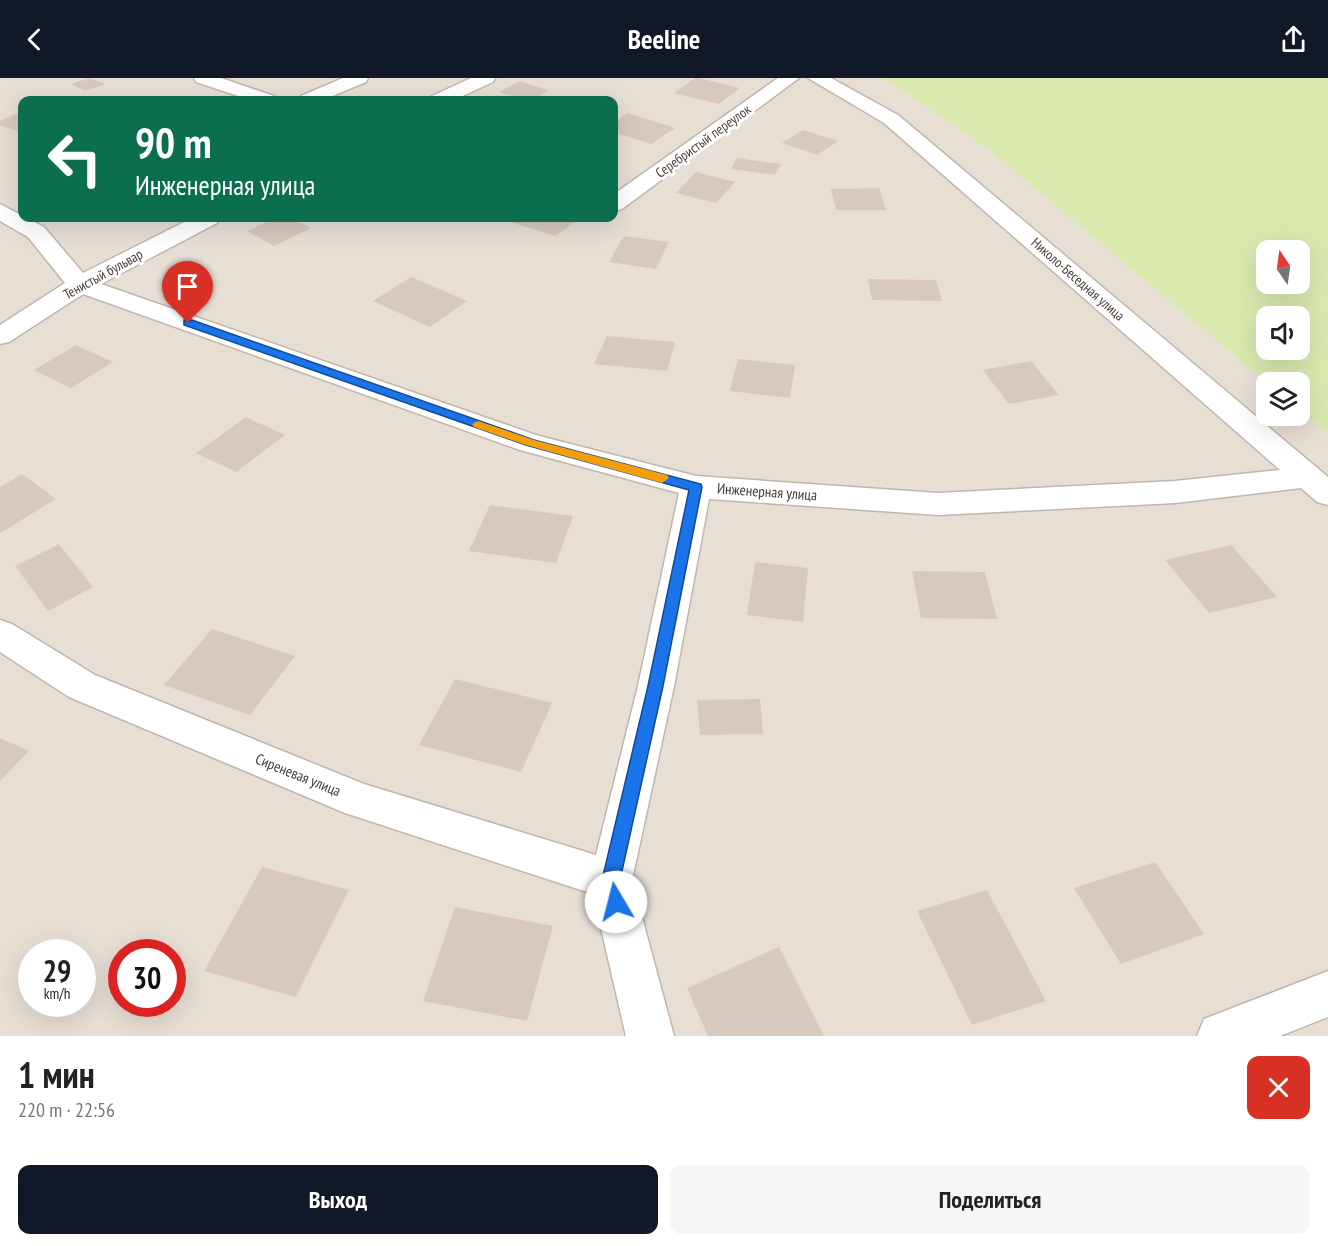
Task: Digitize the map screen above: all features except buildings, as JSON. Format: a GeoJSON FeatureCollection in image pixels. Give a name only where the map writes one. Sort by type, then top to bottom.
{"type":"FeatureCollection","features":[{"type":"Feature","properties":{"kind":"street"},"geometry":{"type":"LineString","coordinates":[[202,78],[255,96]]}},
{"type":"Feature","properties":{"kind":"street"},"geometry":{"type":"LineString","coordinates":[[317,96],[359,78]]}},
{"type":"Feature","properties":{"kind":"street"},"geometry":{"type":"LineString","coordinates":[[448,96],[486,78]]}},
{"type":"Feature","properties":{"kind":"street","name":"Серебристый переулок"},"geometry":{"type":"LineString","coordinates":[[618,201],[790,78]]}},
{"type":"Feature","properties":{"kind":"street","name":"Николо-Беседная улица"},"geometry":{"type":"LineString","coordinates":[[817,78],[891,119],[1318,485]]}},
{"type":"Feature","properties":{"kind":"street"},"geometry":{"type":"LineString","coordinates":[[0,211],[18,216]]}},
{"type":"Feature","properties":{"kind":"street"},"geometry":{"type":"LineString","coordinates":[[0,238],[37,222],[36,232],[80,285]]}},
{"type":"Feature","properties":{"kind":"street","name":"Тенистый бульвар"},"geometry":{"type":"LineString","coordinates":[[0,336],[80,285],[201,222]]}},
{"type":"Feature","properties":{"kind":"street","name":"Инженерная улица"},"geometry":{"type":"LineString","coordinates":[[80,285],[530,443],[696,487],[938,504],[1318,485]]}},
{"type":"Feature","properties":{"kind":"street"},"geometry":{"type":"LineString","coordinates":[[650,1036],[611,880],[656,686],[696,487]]}},
{"type":"Feature","properties":{"kind":"street","name":"Сиреневая улица"},"geometry":{"type":"LineString","coordinates":[[4,642],[82,686],[359,800],[611,880]]}},
{"type":"Feature","properties":{"kind":"street"},"geometry":{"type":"LineString","coordinates":[[1221,1036],[1328,994]]}},
{"type":"Feature","properties":{"kind":"shaded area"},"geometry":{"type":"Polygon","coordinates":[[[0,78],[884,78],[988,149],[1256,374],[1256,426],[1310,426],[1310,419],[1328,434],[1328,1036],[0,1036],[0,78]]]}},
{"type":"Feature","properties":{"kind":"green space"},"geometry":{"type":"Polygon","coordinates":[[[884,78],[1328,78],[1328,434],[1310,419],[1310,372],[1256,374],[988,149],[884,78]]]}},
{"type":"Feature","properties":{"kind":"slow traffic"},"geometry":{"type":"LineString","coordinates":[[478,424],[530,443],[662,478]]}},
{"type":"Feature","properties":{"kind":"route"},"geometry":{"type":"LineString","coordinates":[[188,323],[530,443],[696,487],[656,686],[611,880],[616,902]]}}]}
